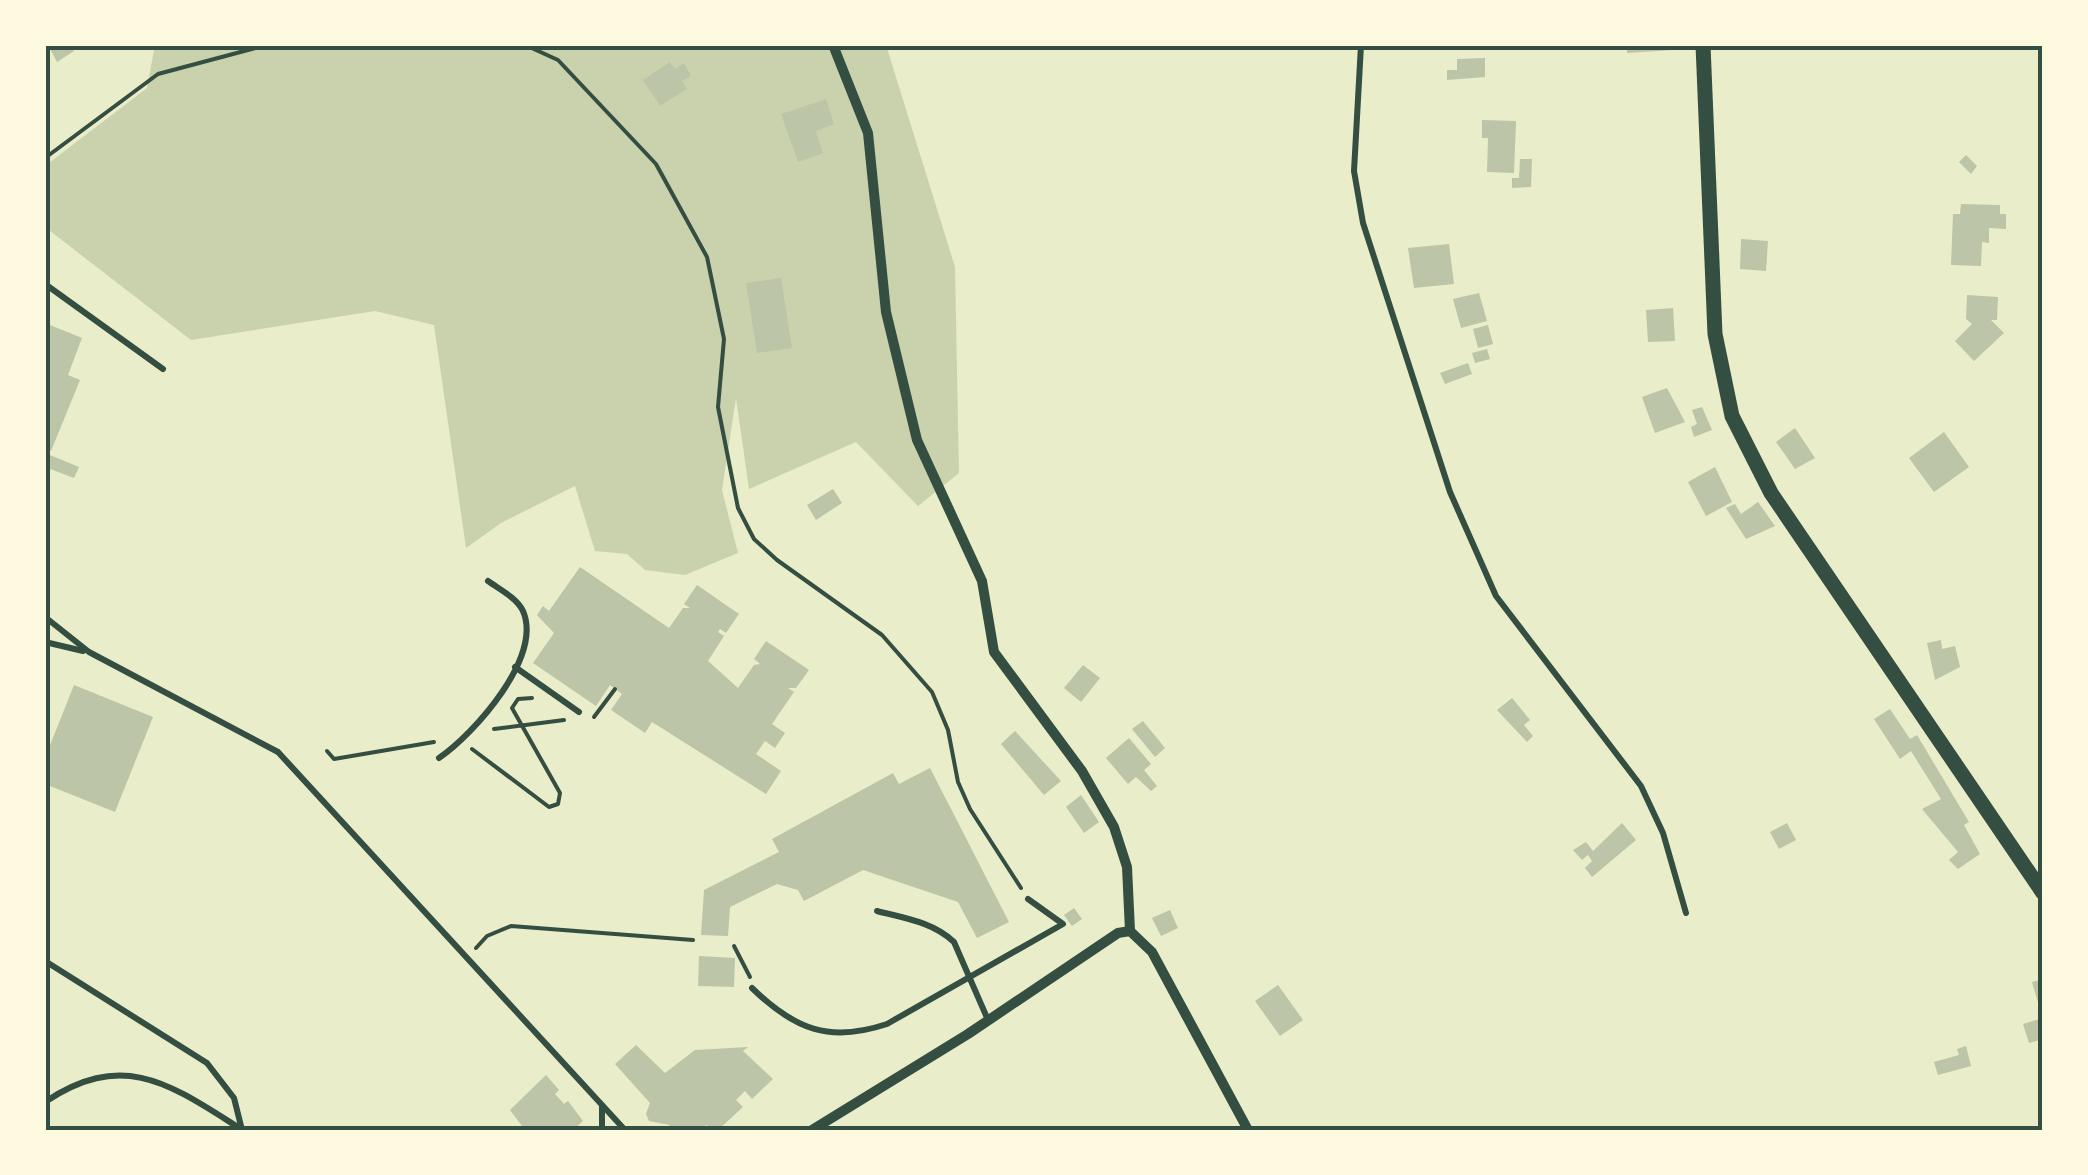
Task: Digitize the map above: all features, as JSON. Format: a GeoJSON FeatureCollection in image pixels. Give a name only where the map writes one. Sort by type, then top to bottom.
{"type":"FeatureCollection","features":[{"type":"Feature","properties":{"kind":"street"},"geometry":{"type":"LineString","coordinates":[[833,45],[868,133],[886,312],[917,440],[982,581],[994,652],[1082,771],[1114,826],[1127,867],[1130,931],[1152,952],[1248,1130]]}},
{"type":"Feature","properties":{"kind":"street"},"geometry":{"type":"LineString","coordinates":[[1703,45],[1715,334],[1732,416],[1771,494],[2043,893]]}},
{"type":"Feature","properties":{"kind":"street"},"geometry":{"type":"LineString","coordinates":[[812,1130],[989,1021],[1118,933],[1130,931]]}},
{"type":"Feature","properties":{"kind":"lane"},"geometry":{"type":"LineString","coordinates":[[1362,45],[1354,172],[1363,223],[1450,492],[1496,596],[1641,786],[1662,833],[1686,913]]}},
{"type":"Feature","properties":{"kind":"lane"},"geometry":{"type":"LineString","coordinates":[[45,284],[164,369]]}},
{"type":"Feature","properties":{"kind":"lane"},"geometry":{"type":"LineString","coordinates":[[439,758],[460,743],[497,700],[516,667],[525,638],[525,614],[517,602],[488,581]]}},
{"type":"Feature","properties":{"kind":"lane"},"geometry":{"type":"LineString","coordinates":[[45,617],[89,652],[278,752],[624,1130]]}},
{"type":"Feature","properties":{"kind":"lane"},"geometry":{"type":"LineString","coordinates":[[45,642],[89,652]]}},
{"type":"Feature","properties":{"kind":"lane"},"geometry":{"type":"LineString","coordinates":[[516,667],[579,712]]}},
{"type":"Feature","properties":{"kind":"lane"},"geometry":{"type":"LineString","coordinates":[[752,988],[798,1022],[838,1036],[886,1024],[1063,924],[1028,899]]}},
{"type":"Feature","properties":{"kind":"lane"},"geometry":{"type":"LineString","coordinates":[[877,911],[930,925],[946,934],[989,1021]]}},
{"type":"Feature","properties":{"kind":"lane"},"geometry":{"type":"LineString","coordinates":[[45,960],[208,1063],[234,1098],[242,1130]]}},
{"type":"Feature","properties":{"kind":"lane"},"geometry":{"type":"LineString","coordinates":[[45,1102],[108,1074],[147,1076],[182,1091],[242,1130]]}},
{"type":"Feature","properties":{"kind":"lane"},"geometry":{"type":"LineString","coordinates":[[602,1105],[602,1130]]}},
{"type":"Feature","properties":{"kind":"path"},"geometry":{"type":"LineString","coordinates":[[45,158],[158,74],[266,45]]}},
{"type":"Feature","properties":{"kind":"path"},"geometry":{"type":"LineString","coordinates":[[524,45],[558,60],[656,164],[707,257],[724,339],[718,407],[738,508],[754,539],[882,635],[932,692],[948,730],[958,782],[970,809],[1028,899]]}},
{"type":"Feature","properties":{"kind":"path"},"geometry":{"type":"LineString","coordinates":[[594,717],[615,689]]}},
{"type":"Feature","properties":{"kind":"path"},"geometry":{"type":"LineString","coordinates":[[328,751],[334,759],[450,740],[476,751],[549,808],[558,804],[560,794],[512,708],[518,699],[530,697],[543,706]]}},
{"type":"Feature","properties":{"kind":"path"},"geometry":{"type":"LineString","coordinates":[[556,716],[574,726]]}},
{"type":"Feature","properties":{"kind":"path"},"geometry":{"type":"LineString","coordinates":[[476,751],[492,729],[564,720]]}},
{"type":"Feature","properties":{"kind":"path"},"geometry":{"type":"LineString","coordinates":[[474,968],[476,947],[487,936],[511,926],[693,940]]}},
{"type":"Feature","properties":{"kind":"path"},"geometry":{"type":"LineString","coordinates":[[734,946],[749,969],[752,988]]}},
{"type":"Feature","properties":{"kind":"green space"},"geometry":{"type":"Polygon","coordinates":[[[155,45],[886,45],[955,267],[959,473],[918,506],[856,442],[749,489],[736,398],[722,490],[738,553],[685,575],[645,570],[627,554],[595,551],[575,486],[501,523],[466,548],[434,325],[375,311],[191,340],[45,227],[45,166],[147,88],[155,45]]]}},
{"type":"Feature","properties":{"kind":"building"},"geometry":{"type":"Polygon","coordinates":[[[48,45],[71,45],[74,51],[57,62],[48,45]]]}},
{"type":"Feature","properties":{"kind":"building"},"geometry":{"type":"Polygon","coordinates":[[[1627,45],[1673,45],[1673,50],[1627,53],[1627,45]]]}},
{"type":"Feature","properties":{"kind":"building"},"geometry":{"type":"Polygon","coordinates":[[[1485,58],[1485,77],[1447,80],[1447,70],[1457,70],[1457,59],[1485,58]]]}},
{"type":"Feature","properties":{"kind":"building"},"geometry":{"type":"Polygon","coordinates":[[[670,62],[675,69],[684,63],[691,76],[682,81],[687,89],[660,106],[643,80],[670,62]]]}},
{"type":"Feature","properties":{"kind":"building"},"geometry":{"type":"Polygon","coordinates":[[[826,99],[834,124],[816,131],[823,153],[798,162],[781,114],[826,99]]]}},
{"type":"Feature","properties":{"kind":"building"},"geometry":{"type":"Polygon","coordinates":[[[1482,120],[1516,121],[1514,173],[1487,172],[1488,138],[1482,138],[1482,120]]]}},
{"type":"Feature","properties":{"kind":"building"},"geometry":{"type":"Polygon","coordinates":[[[1966,155],[1977,166],[1971,174],[1959,162],[1966,155]]]}},
{"type":"Feature","properties":{"kind":"building"},"geometry":{"type":"Polygon","coordinates":[[[1520,159],[1532,159],[1531,187],[1512,188],[1512,178],[1519,178],[1520,159]]]}},
{"type":"Feature","properties":{"kind":"building"},"geometry":{"type":"Polygon","coordinates":[[[1961,204],[2000,205],[2000,214],[2006,214],[2006,229],[1989,228],[1989,243],[1982,242],[1981,266],[1951,265],[1953,214],[1960,214],[1961,204]]]}},
{"type":"Feature","properties":{"kind":"building"},"geometry":{"type":"Polygon","coordinates":[[[1741,239],[1768,241],[1766,271],[1740,269],[1741,239]]]}},
{"type":"Feature","properties":{"kind":"building"},"geometry":{"type":"Polygon","coordinates":[[[1449,244],[1454,284],[1414,288],[1408,248],[1449,244]]]}},
{"type":"Feature","properties":{"kind":"building"},"geometry":{"type":"Polygon","coordinates":[[[781,278],[792,348],[757,353],[746,283],[781,278]]]}},
{"type":"Feature","properties":{"kind":"building"},"geometry":{"type":"Polygon","coordinates":[[[1479,293],[1487,321],[1461,328],[1453,299],[1479,293]]]}},
{"type":"Feature","properties":{"kind":"building"},"geometry":{"type":"Polygon","coordinates":[[[1967,295],[1998,297],[1997,320],[1991,320],[2004,333],[1974,361],[1955,341],[1972,324],[1966,319],[1967,295]]]}},
{"type":"Feature","properties":{"kind":"building"},"geometry":{"type":"Polygon","coordinates":[[[1673,308],[1675,341],[1648,342],[1646,310],[1673,308]]]}},
{"type":"Feature","properties":{"kind":"building"},"geometry":{"type":"Polygon","coordinates":[[[45,323],[82,338],[68,375],[80,380],[51,451],[45,448],[45,323]]]}},
{"type":"Feature","properties":{"kind":"building"},"geometry":{"type":"Polygon","coordinates":[[[1488,325],[1493,344],[1478,348],[1473,329],[1488,325]]]}},
{"type":"Feature","properties":{"kind":"building"},"geometry":{"type":"Polygon","coordinates":[[[1487,349],[1490,359],[1475,363],[1472,353],[1487,349]]]}},
{"type":"Feature","properties":{"kind":"building"},"geometry":{"type":"Polygon","coordinates":[[[1468,363],[1472,374],[1445,384],[1440,373],[1468,363]]]}},
{"type":"Feature","properties":{"kind":"building"},"geometry":{"type":"Polygon","coordinates":[[[1667,388],[1685,422],[1655,433],[1642,397],[1667,388]]]}},
{"type":"Feature","properties":{"kind":"building"},"geometry":{"type":"Polygon","coordinates":[[[1702,407],[1712,430],[1694,437],[1691,427],[1697,424],[1692,410],[1702,407]]]}},
{"type":"Feature","properties":{"kind":"building"},"geometry":{"type":"Polygon","coordinates":[[[1795,428],[1815,458],[1795,469],[1776,442],[1795,428]]]}},
{"type":"Feature","properties":{"kind":"building"},"geometry":{"type":"Polygon","coordinates":[[[1944,432],[1969,467],[1934,492],[1909,458],[1944,432]]]}},
{"type":"Feature","properties":{"kind":"building"},"geometry":{"type":"Polygon","coordinates":[[[45,453],[79,467],[74,478],[45,467],[45,453]]]}},
{"type":"Feature","properties":{"kind":"building"},"geometry":{"type":"Polygon","coordinates":[[[1715,467],[1732,502],[1706,516],[1688,482],[1715,467]]]}},
{"type":"Feature","properties":{"kind":"building"},"geometry":{"type":"Polygon","coordinates":[[[833,489],[842,503],[816,520],[807,505],[833,489]]]}},
{"type":"Feature","properties":{"kind":"building"},"geometry":{"type":"Polygon","coordinates":[[[1758,502],[1775,526],[1746,539],[1726,508],[1735,504],[1741,514],[1758,502]]]}},
{"type":"Feature","properties":{"kind":"building"},"geometry":{"type":"Polygon","coordinates":[[[580,567],[669,628],[683,608],[690,608],[684,604],[697,585],[739,614],[726,633],[720,629],[718,632],[724,636],[708,661],[738,688],[754,665],[760,664],[754,659],[766,641],[809,670],[796,688],[788,688],[794,692],[772,724],[785,733],[775,748],[765,741],[756,754],[781,771],[766,794],[652,722],[645,733],[611,710],[622,694],[610,685],[596,706],[533,663],[554,633],[537,615],[543,606],[549,611],[580,567]]]}},
{"type":"Feature","properties":{"kind":"building"},"geometry":{"type":"Polygon","coordinates":[[[1941,640],[1942,649],[1955,646],[1960,667],[1935,680],[1927,643],[1941,640]]]}},
{"type":"Feature","properties":{"kind":"building"},"geometry":{"type":"Polygon","coordinates":[[[1083,665],[1100,678],[1081,702],[1064,688],[1083,665]]]}},
{"type":"Feature","properties":{"kind":"building"},"geometry":{"type":"Polygon","coordinates":[[[74,685],[153,717],[115,812],[45,784],[45,758],[74,685]]]}},
{"type":"Feature","properties":{"kind":"building"},"geometry":{"type":"Polygon","coordinates":[[[1512,698],[1530,720],[1524,725],[1533,736],[1527,742],[1497,710],[1512,698]]]}},
{"type":"Feature","properties":{"kind":"building"},"geometry":{"type":"Polygon","coordinates":[[[1890,709],[1910,739],[1917,735],[1969,822],[1964,825],[1980,854],[1958,869],[1949,860],[1958,852],[1922,809],[1941,799],[1911,751],[1900,759],[1874,719],[1890,709]]]}},
{"type":"Feature","properties":{"kind":"building"},"geometry":{"type":"Polygon","coordinates":[[[1143,721],[1165,748],[1155,757],[1132,729],[1143,721]]]}},
{"type":"Feature","properties":{"kind":"building"},"geometry":{"type":"Polygon","coordinates":[[[1015,731],[1061,781],[1044,795],[1001,744],[1015,731]]]}},
{"type":"Feature","properties":{"kind":"building"},"geometry":{"type":"Polygon","coordinates":[[[1129,738],[1151,764],[1144,770],[1157,786],[1151,791],[1136,777],[1128,784],[1106,758],[1129,738]]]}},
{"type":"Feature","properties":{"kind":"building"},"geometry":{"type":"Polygon","coordinates":[[[930,768],[1009,922],[977,938],[958,902],[863,870],[804,901],[798,890],[777,884],[730,907],[728,936],[701,935],[704,890],[779,852],[772,839],[893,773],[899,784],[930,768]]]}},
{"type":"Feature","properties":{"kind":"building"},"geometry":{"type":"Polygon","coordinates":[[[1081,795],[1099,822],[1084,833],[1066,807],[1081,795]]]}},
{"type":"Feature","properties":{"kind":"building"},"geometry":{"type":"Polygon","coordinates":[[[1622,823],[1636,840],[1592,877],[1585,868],[1592,861],[1588,855],[1582,860],[1573,850],[1586,842],[1593,851],[1622,823]]]}},
{"type":"Feature","properties":{"kind":"building"},"geometry":{"type":"Polygon","coordinates":[[[1787,823],[1796,840],[1779,849],[1770,832],[1787,823]]]}},
{"type":"Feature","properties":{"kind":"building"},"geometry":{"type":"Polygon","coordinates":[[[1074,908],[1082,919],[1072,926],[1064,915],[1074,908]]]}},
{"type":"Feature","properties":{"kind":"building"},"geometry":{"type":"Polygon","coordinates":[[[1170,910],[1178,928],[1161,936],[1152,918],[1170,910]]]}},
{"type":"Feature","properties":{"kind":"building"},"geometry":{"type":"Polygon","coordinates":[[[699,956],[735,958],[734,987],[698,986],[699,956]]]}},
{"type":"Feature","properties":{"kind":"building"},"geometry":{"type":"Polygon","coordinates":[[[2043,979],[2043,1015],[2042,1016],[2032,982],[2043,979]]]}},
{"type":"Feature","properties":{"kind":"building"},"geometry":{"type":"Polygon","coordinates":[[[1278,985],[1303,1020],[1280,1036],[1255,1001],[1278,985]]]}},
{"type":"Feature","properties":{"kind":"building"},"geometry":{"type":"Polygon","coordinates":[[[2043,1018],[2043,1039],[2029,1043],[2023,1024],[2043,1018]]]}},
{"type":"Feature","properties":{"kind":"building"},"geometry":{"type":"Polygon","coordinates":[[[636,1045],[665,1073],[695,1050],[748,1047],[743,1051],[773,1079],[752,1099],[745,1091],[736,1100],[743,1107],[718,1130],[706,1125],[701,1130],[665,1130],[670,1125],[649,1121],[646,1114],[650,1103],[615,1064],[636,1045]]]}},
{"type":"Feature","properties":{"kind":"building"},"geometry":{"type":"Polygon","coordinates":[[[1966,1046],[1971,1066],[1938,1075],[1934,1062],[1959,1055],[1957,1049],[1966,1046]]]}},
{"type":"Feature","properties":{"kind":"building"},"geometry":{"type":"Polygon","coordinates":[[[546,1075],[559,1090],[555,1094],[564,1104],[568,1101],[583,1121],[573,1130],[525,1130],[510,1110],[546,1075]]]}}]}
